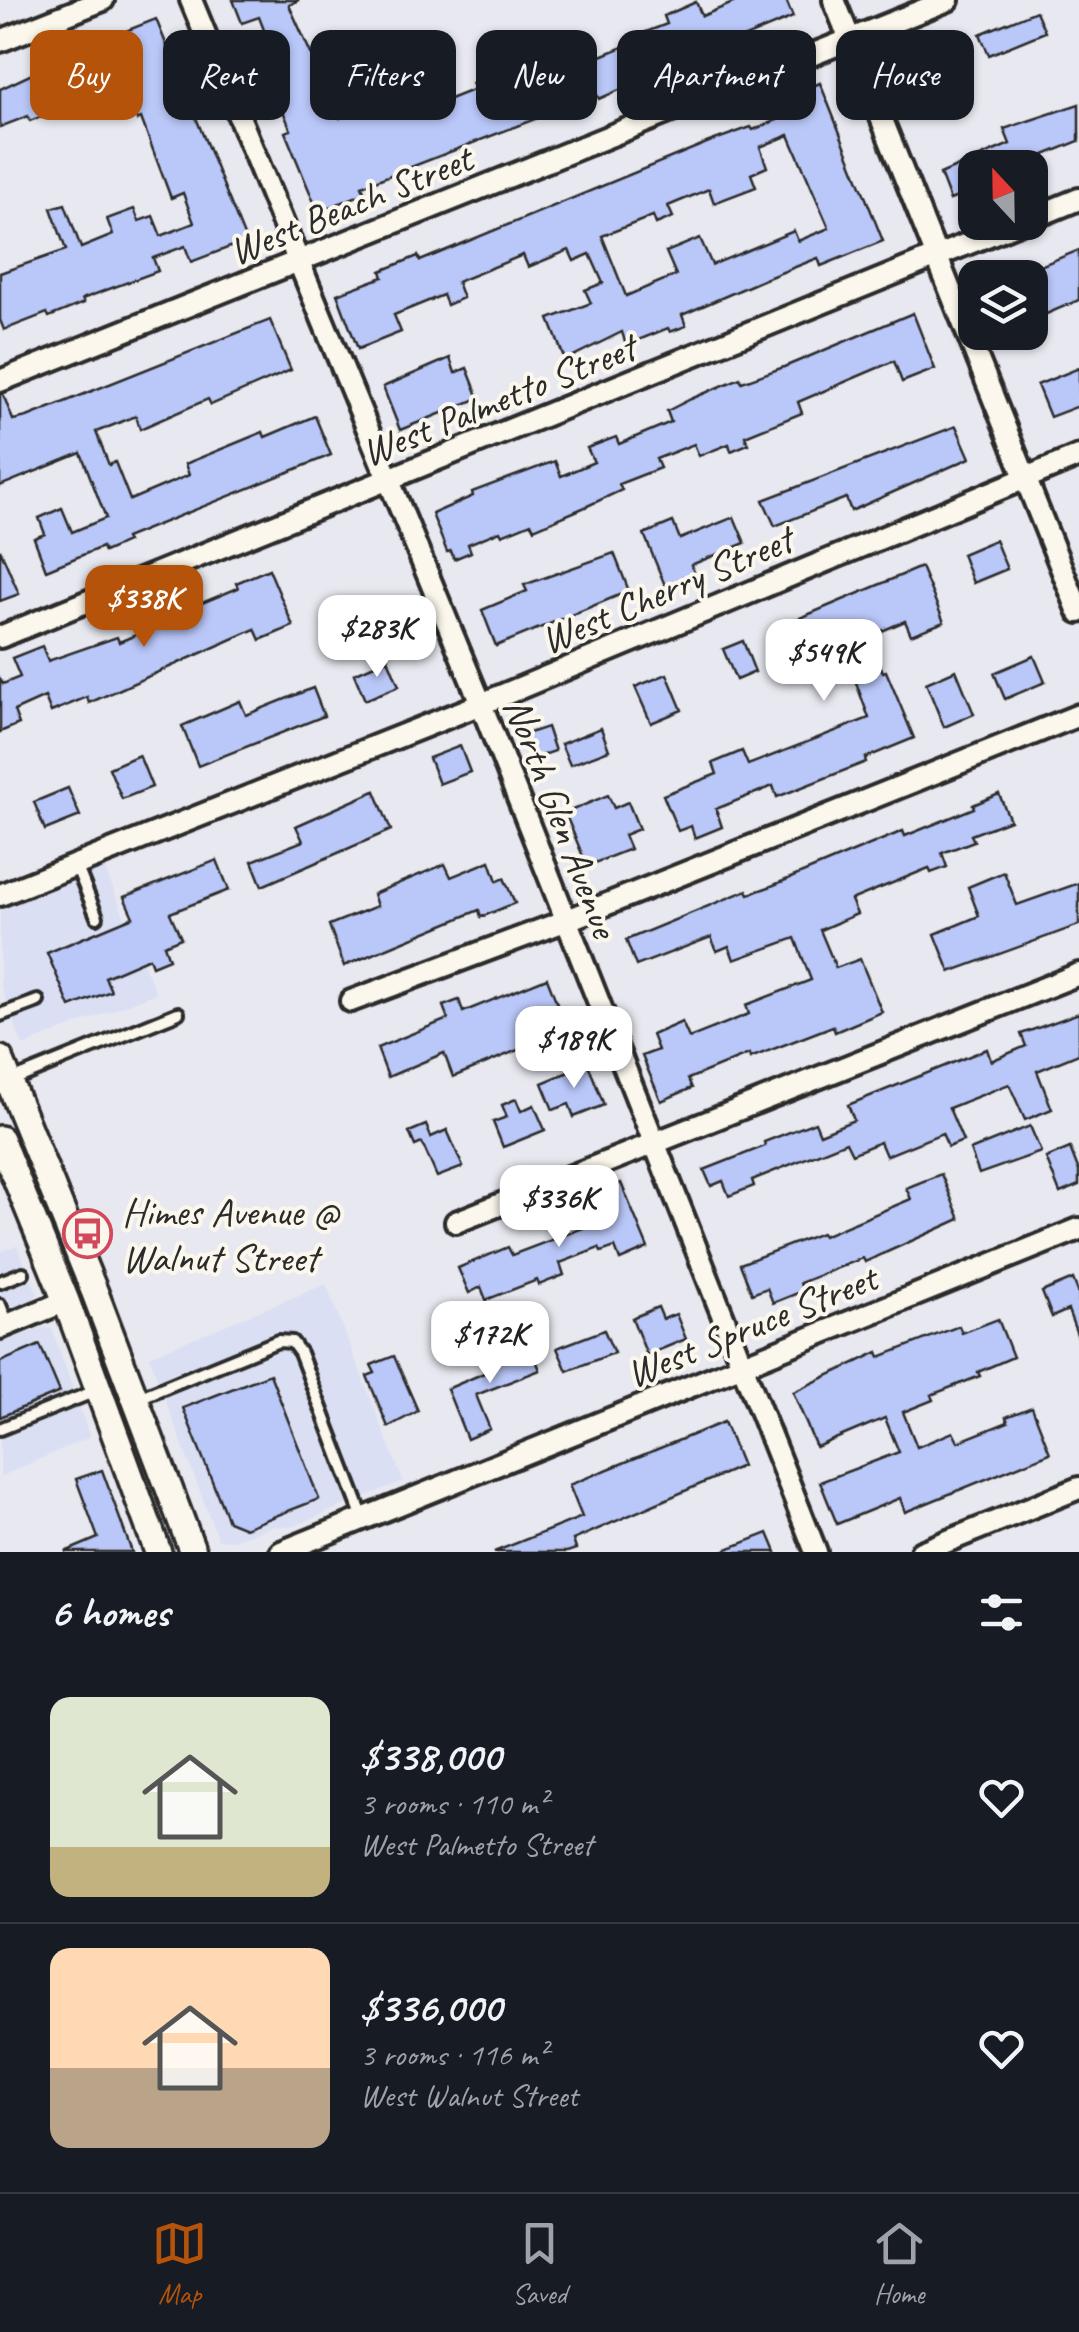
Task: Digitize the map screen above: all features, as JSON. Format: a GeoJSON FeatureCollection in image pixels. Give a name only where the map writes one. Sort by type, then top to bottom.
{"type":"FeatureCollection","features":[{"type":"Feature","properties":{"kind":"street"},"geometry":{"type":"LineString","coordinates":[[0,41],[103,0]]}},
{"type":"Feature","properties":{"kind":"street","name":"North Glen Avenue"},"geometry":{"type":"LineString","coordinates":[[191,0],[480,704],[816,1552]]}},
{"type":"Feature","properties":{"kind":"street"},"geometry":{"type":"LineString","coordinates":[[834,0],[846,30]]}},
{"type":"Feature","properties":{"kind":"street","name":"West Beach Street"},"geometry":{"type":"LineString","coordinates":[[876,30],[948,0]]}},
{"type":"Feature","properties":{"kind":"street","name":"West Beach Street"},"geometry":{"type":"LineString","coordinates":[[0,381],[836,47]]}},
{"type":"Feature","properties":{"kind":"street"},"geometry":{"type":"LineString","coordinates":[[882,120],[1077,599]]}},
{"type":"Feature","properties":{"kind":"street"},"geometry":{"type":"LineString","coordinates":[[1048,212],[1079,199]]}},
{"type":"Feature","properties":{"kind":"street","name":"West Palmetto Street"},"geometry":{"type":"LineString","coordinates":[[0,637],[978,240]]}},
{"type":"Feature","properties":{"kind":"street","name":"West Cherry Street"},"geometry":{"type":"LineString","coordinates":[[0,895],[480,704],[1079,456]]}},
{"type":"Feature","properties":{"kind":"street"},"geometry":{"type":"LineString","coordinates":[[351,1001],[1079,715]]}},
{"type":"Feature","properties":{"kind":"street"},"geometry":{"type":"LineString","coordinates":[[456,1222],[1079,974]]}},
{"type":"Feature","properties":{"kind":"street"},"geometry":{"type":"LineString","coordinates":[[5,1070],[194,1552]]}},
{"type":"Feature","properties":{"kind":"street"},"geometry":{"type":"LineString","coordinates":[[0,1139],[66,1301],[158,1552]]}},
{"type":"Feature","properties":{"kind":"street","name":"West Spruce Street"},"geometry":{"type":"LineString","coordinates":[[285,1551],[1077,1234]]}},
{"type":"Feature","properties":{"kind":"street"},"geometry":{"type":"LineString","coordinates":[[3,1319],[66,1301]]}},
{"type":"Feature","properties":{"kind":"street"},"geometry":{"type":"LineString","coordinates":[[920,1552],[1079,1488]]}},
{"type":"Feature","properties":{"kind":"lane"},"geometry":{"type":"LineString","coordinates":[[76,865],[97,916]]}},
{"type":"Feature","properties":{"kind":"lane"},"geometry":{"type":"LineString","coordinates":[[0,1016],[38,1001]]}},
{"type":"Feature","properties":{"kind":"lane"},"geometry":{"type":"LineString","coordinates":[[5,1070],[178,1013]]}},
{"type":"Feature","properties":{"kind":"lane"},"geometry":{"type":"LineString","coordinates":[[0,1282],[23,1273]]}},
{"type":"Feature","properties":{"kind":"lane"},"geometry":{"type":"LineString","coordinates":[[135,1399],[278,1341],[292,1342],[300,1352],[363,1519]]}},
{"type":"Feature","properties":{"kind":"lane"},"geometry":{"type":"LineString","coordinates":[[0,1429],[99,1390]]}},
{"type":"Feature","properties":{"kind":"shaded area"},"geometry":{"type":"Polygon","coordinates":[[[104,867],[156,993],[23,1046],[0,985],[0,910],[104,867]]]}},
{"type":"Feature","properties":{"kind":"shaded area"},"geometry":{"type":"Polygon","coordinates":[[[17,1245],[38,1294],[19,1312],[0,1320],[0,1252],[17,1245]]]}},
{"type":"Feature","properties":{"kind":"shaded area"},"geometry":{"type":"Polygon","coordinates":[[[326,1284],[403,1481],[292,1527],[274,1526],[233,1540],[218,1540],[149,1356],[326,1284]]]}},
{"type":"Feature","properties":{"kind":"shaded area"},"geometry":{"type":"Polygon","coordinates":[[[45,1327],[52,1329],[90,1437],[0,1477],[0,1341],[45,1327]]]}},
{"type":"Feature","properties":{"kind":"building"},"geometry":{"type":"Polygon","coordinates":[[[233,0],[299,0],[289,5],[310,52],[310,120],[456,120],[456,97],[475,89],[472,83],[476,81],[476,120],[532,120],[362,186],[365,193],[318,212],[285,132],[291,130],[287,120],[290,120],[290,30],[264,30],[259,17],[242,23],[233,0]]]}},
{"type":"Feature","properties":{"kind":"building"},"geometry":{"type":"Polygon","coordinates":[[[740,0],[786,0],[793,17],[762,30],[651,30],[667,24],[664,16],[696,2],[702,16],[740,0]]]}},
{"type":"Feature","properties":{"kind":"building"},"geometry":{"type":"Polygon","coordinates":[[[1036,11],[1045,32],[989,55],[980,34],[1036,11]]]}},
{"type":"Feature","properties":{"kind":"building"},"geometry":{"type":"Polygon","coordinates":[[[156,19],[163,36],[163,120],[197,120],[246,241],[191,262],[185,246],[153,258],[158,271],[82,299],[84,303],[49,317],[47,313],[4,330],[0,320],[0,273],[66,250],[51,208],[65,204],[81,248],[113,235],[107,219],[134,209],[139,221],[153,216],[161,236],[194,223],[183,193],[171,198],[142,120],[143,30],[128,30],[156,19]]]}},
{"type":"Feature","properties":{"kind":"building"},"geometry":{"type":"Polygon","coordinates":[[[617,49],[617,91],[599,99],[597,58],[617,49]]]}},
{"type":"Feature","properties":{"kind":"building"},"geometry":{"type":"Polygon","coordinates":[[[30,75],[33,120],[30,121],[28,116],[0,127],[0,89],[30,75]]]}},
{"type":"Feature","properties":{"kind":"building"},"geometry":{"type":"Polygon","coordinates":[[[820,83],[883,241],[821,266],[818,258],[765,279],[682,315],[686,326],[670,332],[668,328],[626,345],[622,332],[565,360],[549,319],[591,303],[585,290],[603,283],[590,254],[574,261],[569,250],[528,267],[523,255],[457,282],[463,298],[447,305],[443,295],[394,315],[401,332],[358,349],[337,294],[383,277],[381,271],[418,256],[420,261],[709,142],[751,127],[753,130],[777,120],[816,120],[816,85],[820,83]],[[789,135],[760,147],[767,167],[751,174],[756,187],[714,203],[709,189],[668,206],[673,217],[656,224],[653,216],[602,236],[626,296],[676,275],[666,252],[700,238],[712,265],[794,231],[798,241],[829,228],[789,135]]]}},
{"type":"Feature","properties":{"kind":"building"},"geometry":{"type":"Polygon","coordinates":[[[1079,104],[1079,141],[1048,153],[1048,150],[996,150],[1010,144],[1004,129],[1079,104]]]}},
{"type":"Feature","properties":{"kind":"building"},"geometry":{"type":"Polygon","coordinates":[[[958,166],[958,197],[950,200],[940,174],[958,166]]]}},
{"type":"Feature","properties":{"kind":"building"},"geometry":{"type":"Polygon","coordinates":[[[1079,250],[1079,300],[1048,313],[1048,263],[1079,250]]]}},
{"type":"Feature","properties":{"kind":"building"},"geometry":{"type":"Polygon","coordinates":[[[913,313],[935,369],[902,382],[894,361],[798,402],[802,413],[745,436],[748,444],[731,451],[729,444],[699,456],[694,444],[656,459],[660,468],[619,484],[622,490],[583,508],[534,529],[531,523],[502,535],[500,531],[468,544],[471,552],[454,559],[451,551],[447,552],[432,514],[473,496],[472,492],[555,461],[561,476],[594,462],[587,448],[616,437],[619,444],[671,422],[667,411],[691,399],[740,378],[742,382],[784,367],[913,313]]]}},
{"type":"Feature","properties":{"kind":"building"},"geometry":{"type":"Polygon","coordinates":[[[270,320],[291,370],[211,405],[208,399],[140,429],[136,416],[96,432],[109,465],[115,462],[130,500],[189,475],[185,464],[263,432],[265,437],[315,416],[331,455],[125,538],[127,542],[104,552],[102,547],[46,570],[34,538],[45,534],[39,518],[62,508],[72,532],[106,518],[81,453],[0,486],[0,394],[13,420],[27,417],[270,320]]]}},
{"type":"Feature","properties":{"kind":"building"},"geometry":{"type":"Polygon","coordinates":[[[450,358],[455,373],[467,368],[479,398],[400,430],[383,387],[450,358]]]}},
{"type":"Feature","properties":{"kind":"building"},"geometry":{"type":"Polygon","coordinates":[[[1079,368],[1079,406],[1050,417],[1037,385],[1079,368]]]}},
{"type":"Feature","properties":{"kind":"building"},"geometry":{"type":"Polygon","coordinates":[[[956,426],[970,458],[851,511],[846,498],[775,526],[763,500],[956,426]]]}},
{"type":"Feature","properties":{"kind":"building"},"geometry":{"type":"Polygon","coordinates":[[[734,517],[745,543],[691,565],[696,576],[666,588],[644,534],[673,522],[680,539],[734,517]]]}},
{"type":"Feature","properties":{"kind":"building"},"geometry":{"type":"Polygon","coordinates":[[[995,540],[1007,569],[973,583],[962,554],[995,540]]]}},
{"type":"Feature","properties":{"kind":"building"},"geometry":{"type":"Polygon","coordinates":[[[0,549],[19,594],[0,601],[0,549]]]}},
{"type":"Feature","properties":{"kind":"building"},"geometry":{"type":"Polygon","coordinates":[[[614,553],[629,591],[496,646],[482,610],[527,591],[524,585],[614,553]]]}},
{"type":"Feature","properties":{"kind":"building"},"geometry":{"type":"Polygon","coordinates":[[[921,567],[944,622],[911,635],[905,621],[868,637],[914,738],[865,758],[866,762],[777,797],[773,786],[716,809],[722,827],[695,838],[691,826],[678,831],[663,795],[717,774],[713,763],[742,751],[748,765],[869,718],[840,639],[795,658],[781,626],[921,567]]]}},
{"type":"Feature","properties":{"kind":"building"},"geometry":{"type":"Polygon","coordinates":[[[269,569],[293,626],[260,640],[255,629],[89,703],[87,697],[51,712],[45,697],[14,711],[19,724],[0,732],[0,679],[3,684],[20,677],[12,658],[42,646],[48,661],[117,637],[119,642],[186,614],[185,610],[238,588],[236,583],[269,569]]]}},
{"type":"Feature","properties":{"kind":"building"},"geometry":{"type":"Polygon","coordinates":[[[743,641],[755,672],[736,680],[723,649],[743,641]]]}},
{"type":"Feature","properties":{"kind":"building"},"geometry":{"type":"Polygon","coordinates":[[[1034,656],[1045,682],[1005,699],[994,673],[1034,656]]]}},
{"type":"Feature","properties":{"kind":"building"},"geometry":{"type":"Polygon","coordinates":[[[388,659],[399,686],[365,700],[354,674],[388,659]]]}},
{"type":"Feature","properties":{"kind":"building"},"geometry":{"type":"Polygon","coordinates":[[[956,670],[974,714],[944,727],[926,683],[956,670]]]}},
{"type":"Feature","properties":{"kind":"building"},"geometry":{"type":"Polygon","coordinates":[[[667,674],[682,710],[651,723],[635,687],[667,674]]]}},
{"type":"Feature","properties":{"kind":"building"},"geometry":{"type":"Polygon","coordinates":[[[313,688],[324,716],[198,766],[182,726],[240,701],[246,715],[313,688]]]}},
{"type":"Feature","properties":{"kind":"building"},"geometry":{"type":"Polygon","coordinates":[[[547,727],[555,751],[532,759],[523,735],[547,727]]]}},
{"type":"Feature","properties":{"kind":"building"},"geometry":{"type":"Polygon","coordinates":[[[601,728],[609,750],[570,765],[561,744],[601,728]]]}},
{"type":"Feature","properties":{"kind":"building"},"geometry":{"type":"Polygon","coordinates":[[[460,746],[470,772],[439,784],[429,758],[460,746]]]}},
{"type":"Feature","properties":{"kind":"building"},"geometry":{"type":"Polygon","coordinates":[[[139,755],[152,787],[122,799],[109,768],[139,755]]]}},
{"type":"Feature","properties":{"kind":"building"},"geometry":{"type":"Polygon","coordinates":[[[68,788],[80,816],[45,830],[34,802],[68,788]]]}},
{"type":"Feature","properties":{"kind":"building"},"geometry":{"type":"Polygon","coordinates":[[[375,791],[391,830],[262,886],[252,861],[303,841],[296,826],[375,791]]]}},
{"type":"Feature","properties":{"kind":"building"},"geometry":{"type":"Polygon","coordinates":[[[999,794],[1010,820],[971,835],[974,841],[942,853],[947,867],[931,873],[929,868],[851,900],[857,914],[820,930],[836,968],[860,959],[882,1012],[835,1032],[833,1026],[750,1058],[749,1054],[688,1079],[692,1088],[661,1101],[642,1056],[658,1050],[652,1035],[682,1022],[689,1038],[749,1014],[746,1005],[811,980],[795,938],[734,960],[729,946],[717,951],[711,937],[636,966],[626,940],[747,890],[749,894],[769,887],[903,831],[905,836],[999,794]]]}},
{"type":"Feature","properties":{"kind":"building"},"geometry":{"type":"Polygon","coordinates":[[[608,795],[614,808],[628,802],[639,829],[624,835],[630,849],[587,866],[565,813],[608,795]]]}},
{"type":"Feature","properties":{"kind":"building"},"geometry":{"type":"Polygon","coordinates":[[[217,860],[229,890],[170,913],[181,938],[164,945],[169,959],[152,966],[149,958],[105,977],[111,991],[70,1007],[47,953],[133,917],[124,897],[217,860]]]}},
{"type":"Feature","properties":{"kind":"building"},"geometry":{"type":"Polygon","coordinates":[[[490,861],[497,881],[504,878],[515,903],[481,917],[479,910],[344,966],[329,925],[377,906],[373,894],[445,864],[451,877],[490,861]]]}},
{"type":"Feature","properties":{"kind":"building"},"geometry":{"type":"Polygon","coordinates":[[[1004,872],[1017,905],[1079,883],[1079,925],[950,972],[935,934],[979,916],[968,887],[1004,872]]]}},
{"type":"Feature","properties":{"kind":"building"},"geometry":{"type":"Polygon","coordinates":[[[547,978],[564,1021],[522,1038],[525,1047],[453,1077],[444,1053],[388,1077],[377,1048],[448,1019],[443,1006],[459,1000],[463,1012],[547,978]]]}},
{"type":"Feature","properties":{"kind":"building"},"geometry":{"type":"Polygon","coordinates":[[[1079,1013],[1079,1054],[1037,1071],[1052,1109],[1025,1120],[1009,1084],[949,1108],[963,1141],[948,1147],[942,1133],[886,1156],[880,1142],[852,1154],[846,1142],[752,1180],[754,1186],[729,1196],[723,1181],[711,1186],[704,1170],[815,1122],[820,1134],[854,1120],[848,1105],[987,1049],[991,1061],[1026,1046],[1021,1034],[1079,1013]]]}},
{"type":"Feature","properties":{"kind":"building"},"geometry":{"type":"Polygon","coordinates":[[[588,1064],[604,1105],[574,1117],[569,1104],[553,1110],[542,1083],[588,1064]]]}},
{"type":"Feature","properties":{"kind":"building"},"geometry":{"type":"Polygon","coordinates":[[[516,1099],[521,1111],[534,1105],[545,1130],[503,1147],[493,1122],[507,1117],[502,1105],[516,1099]]]}},
{"type":"Feature","properties":{"kind":"building"},"geometry":{"type":"Polygon","coordinates":[[[426,1125],[431,1137],[447,1130],[463,1167],[437,1177],[422,1143],[415,1146],[409,1132],[426,1125]]]}},
{"type":"Feature","properties":{"kind":"building"},"geometry":{"type":"Polygon","coordinates":[[[1030,1126],[1041,1152],[979,1174],[970,1150],[1030,1126]]]}},
{"type":"Feature","properties":{"kind":"building"},"geometry":{"type":"Polygon","coordinates":[[[1070,1148],[1079,1171],[1079,1185],[1060,1193],[1046,1158],[1070,1148]]]}},
{"type":"Feature","properties":{"kind":"building"},"geometry":{"type":"Polygon","coordinates":[[[941,1174],[960,1219],[865,1262],[863,1258],[800,1283],[803,1291],[773,1303],[767,1288],[752,1294],[740,1264],[821,1233],[823,1236],[911,1199],[906,1188],[941,1174]]]}},
{"type":"Feature","properties":{"kind":"building"},"geometry":{"type":"Polygon","coordinates":[[[621,1183],[648,1248],[620,1260],[615,1247],[601,1252],[599,1248],[560,1263],[564,1275],[539,1285],[537,1280],[486,1300],[481,1287],[469,1293],[458,1268],[508,1247],[512,1255],[604,1220],[593,1194],[621,1183]]]}},
{"type":"Feature","properties":{"kind":"building"},"geometry":{"type":"Polygon","coordinates":[[[1073,1279],[1079,1294],[1078,1337],[1068,1310],[1052,1317],[1042,1292],[1073,1279]]]}},
{"type":"Feature","properties":{"kind":"building"},"geometry":{"type":"Polygon","coordinates":[[[658,1307],[663,1319],[676,1314],[686,1339],[647,1355],[632,1318],[658,1307]]]}},
{"type":"Feature","properties":{"kind":"building"},"geometry":{"type":"Polygon","coordinates":[[[998,1319],[1013,1357],[903,1412],[917,1447],[953,1432],[958,1442],[1008,1422],[1006,1417],[1032,1407],[1050,1453],[905,1512],[900,1498],[837,1524],[820,1482],[899,1452],[885,1418],[816,1447],[793,1392],[878,1352],[880,1357],[959,1326],[962,1333],[998,1319]]]}},
{"type":"Feature","properties":{"kind":"building"},"geometry":{"type":"Polygon","coordinates":[[[604,1330],[614,1353],[567,1371],[557,1348],[604,1330]]]}},
{"type":"Feature","properties":{"kind":"building"},"geometry":{"type":"Polygon","coordinates":[[[529,1342],[540,1370],[476,1395],[490,1429],[467,1439],[447,1389],[491,1370],[486,1359],[529,1342]]]}},
{"type":"Feature","properties":{"kind":"building"},"geometry":{"type":"Polygon","coordinates":[[[40,1345],[60,1392],[0,1417],[0,1362],[40,1345]]]}},
{"type":"Feature","properties":{"kind":"building"},"geometry":{"type":"Polygon","coordinates":[[[394,1356],[418,1411],[388,1427],[367,1376],[375,1373],[371,1365],[394,1356]]]}},
{"type":"Feature","properties":{"kind":"building"},"geometry":{"type":"Polygon","coordinates":[[[270,1374],[319,1499],[245,1528],[228,1521],[183,1408],[270,1374]]]}},
{"type":"Feature","properties":{"kind":"building"},"geometry":{"type":"Polygon","coordinates":[[[724,1422],[742,1466],[573,1540],[576,1549],[494,1552],[582,1517],[569,1485],[724,1422]]]}},
{"type":"Feature","properties":{"kind":"building"},"geometry":{"type":"Polygon","coordinates":[[[102,1470],[132,1552],[65,1552],[98,1538],[76,1479],[102,1470]]]}},
{"type":"Feature","properties":{"kind":"building"},"geometry":{"type":"Polygon","coordinates":[[[768,1533],[776,1552],[722,1552],[722,1551],[768,1533]]]}},
{"type":"Feature","properties":{"kind":"place","name":"Himes Avenue @ Walnut Street"},"geometry":{"type":"Point","coordinates":[87,1234]}}]}
